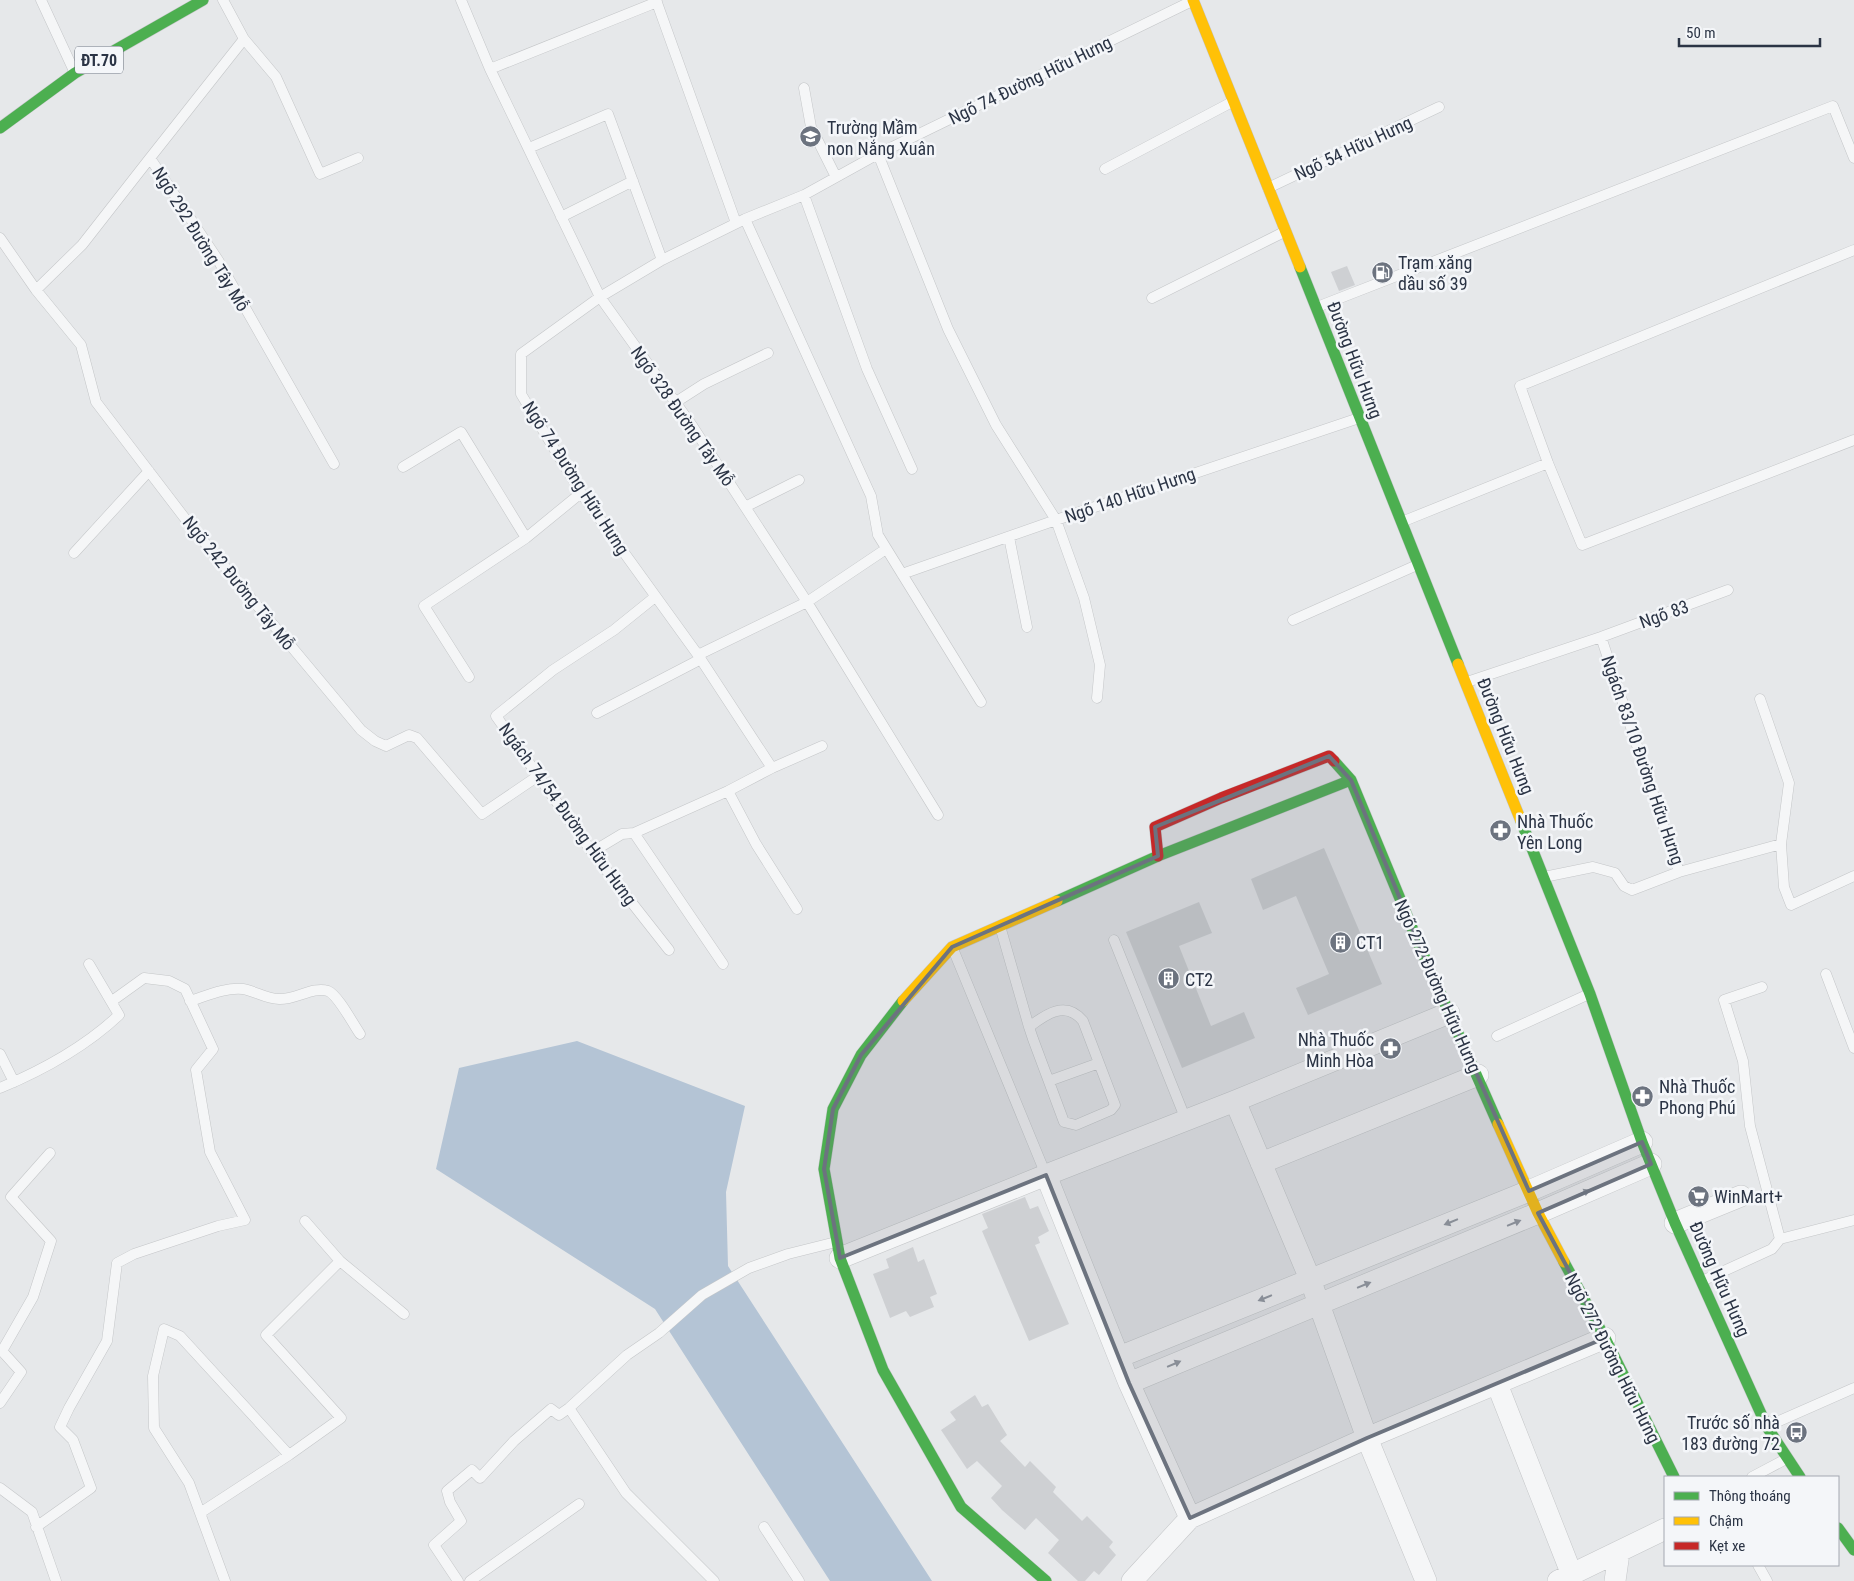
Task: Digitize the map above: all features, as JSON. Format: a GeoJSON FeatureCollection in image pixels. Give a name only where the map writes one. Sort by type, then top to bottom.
{"type":"FeatureCollection","features":[{"type":"Feature","properties":{"kind":"street","name":"ĐT.70"},"geometry":{"type":"LineString","coordinates":[[0,128],[75,74],[203,0]]}},
{"type":"Feature","properties":{"kind":"street","name":"Đường Hữu Hưng"},"geometry":{"type":"LineString","coordinates":[[1193,0],[1417,565],[1466,682],[1590,994],[1642,1142],[1675,1223],[1767,1427],[1799,1476]]}},
{"type":"Feature","properties":{"kind":"street"},"geometry":{"type":"LineString","coordinates":[[1046,1581],[961,1507],[883,1370],[838,1250],[824,1169],[834,1109],[861,1055],[914,988],[952,947],[1158,856],[1232,822],[1351,780],[1329,756],[1223,802],[1155,827],[1158,856]]}},
{"type":"Feature","properties":{"kind":"street","name":"Ngõ 272 Đường Hữu Hưng"},"geometry":{"type":"LineString","coordinates":[[1351,780],[1420,947],[1538,1213],[1605,1338],[1674,1476]]}},
{"type":"Feature","properties":{"kind":"street"},"geometry":{"type":"LineString","coordinates":[[838,1250],[1046,1175],[1235,1101],[1450,1013]]}},
{"type":"Feature","properties":{"kind":"street"},"geometry":{"type":"LineString","coordinates":[[1261,1163],[1478,1075]]}},
{"type":"Feature","properties":{"kind":"street"},"geometry":{"type":"LineString","coordinates":[[1235,1101],[1310,1279],[1367,1438],[1426,1581]]}},
{"type":"Feature","properties":{"kind":"street"},"geometry":{"type":"LineString","coordinates":[[1119,1357],[1529,1191],[1642,1142]]}},
{"type":"Feature","properties":{"kind":"street"},"geometry":{"type":"LineString","coordinates":[[1129,1382],[1538,1213],[1651,1164]]}},
{"type":"Feature","properties":{"kind":"street"},"geometry":{"type":"LineString","coordinates":[[1046,1175],[1129,1382],[1190,1518]]}},
{"type":"Feature","properties":{"kind":"street"},"geometry":{"type":"LineString","coordinates":[[1675,1223],[1742,1196]]}},
{"type":"Feature","properties":{"kind":"street"},"geometry":{"type":"LineString","coordinates":[[1132,1581],[1190,1518],[1367,1438],[1605,1338]]}},
{"type":"Feature","properties":{"kind":"street"},"geometry":{"type":"LineString","coordinates":[[1497,1384],[1565,1578],[1664,1530]]}},
{"type":"Feature","properties":{"kind":"street"},"geometry":{"type":"LineString","coordinates":[[1839,1529],[1854,1550]]}},
{"type":"Feature","properties":{"kind":"street"},"geometry":{"type":"LineString","coordinates":[[1615,1581],[1618,1553]]}},
{"type":"Feature","properties":{"kind":"lane"},"geometry":{"type":"LineString","coordinates":[[41,0],[75,74]]}},
{"type":"Feature","properties":{"kind":"lane"},"geometry":{"type":"LineString","coordinates":[[223,0],[244,39],[276,77],[320,174],[358,158]]}},
{"type":"Feature","properties":{"kind":"lane","name":"Ngõ 328 Đường Tây Mỗ"},"geometry":{"type":"LineString","coordinates":[[461,0],[490,69],[600,297],[676,402],[807,602],[938,815]]}},
{"type":"Feature","properties":{"kind":"lane","name":"Ngõ 74 Đường Hữu Hưng"},"geometry":{"type":"LineString","coordinates":[[772,768],[700,657],[581,493],[521,394],[521,354],[600,297],[662,260],[741,221],[804,195],[878,154],[1193,0]]}},
{"type":"Feature","properties":{"kind":"lane"},"geometry":{"type":"LineString","coordinates":[[490,69],[657,1],[741,221],[871,496],[878,535],[981,702]]}},
{"type":"Feature","properties":{"kind":"lane","name":"Ngõ 292 Đường Tây Mỗ"},"geometry":{"type":"LineString","coordinates":[[244,39],[150,158],[218,260],[334,464]]}},
{"type":"Feature","properties":{"kind":"lane"},"geometry":{"type":"LineString","coordinates":[[804,88],[811,126],[836,177]]}},
{"type":"Feature","properties":{"kind":"lane"},"geometry":{"type":"LineString","coordinates":[[1105,169],[1233,102]]}},
{"type":"Feature","properties":{"kind":"lane"},"geometry":{"type":"LineString","coordinates":[[1316,308],[1833,106],[1854,158]]}},
{"type":"Feature","properties":{"kind":"lane","name":"Ngõ 54 Hữu Hưng"},"geometry":{"type":"LineString","coordinates":[[1267,188],[1439,107]]}},
{"type":"Feature","properties":{"kind":"lane"},"geometry":{"type":"LineString","coordinates":[[528,148],[608,114],[662,260]]}},
{"type":"Feature","properties":{"kind":"lane"},"geometry":{"type":"LineString","coordinates":[[878,154],[948,329],[996,426],[1056,520],[1087,608],[1100,665],[1097,698]]}},
{"type":"Feature","properties":{"kind":"lane"},"geometry":{"type":"LineString","coordinates":[[36,290],[82,246],[150,158]]}},
{"type":"Feature","properties":{"kind":"lane"},"geometry":{"type":"LineString","coordinates":[[561,217],[633,181]]}},
{"type":"Feature","properties":{"kind":"lane"},"geometry":{"type":"LineString","coordinates":[[804,195],[867,369],[912,469]]}},
{"type":"Feature","properties":{"kind":"lane"},"geometry":{"type":"LineString","coordinates":[[1152,298],[1285,232]]}},
{"type":"Feature","properties":{"kind":"lane","name":"Ngõ 242 Đường Tây Mỗ"},"geometry":{"type":"LineString","coordinates":[[0,238],[36,290],[82,346],[96,402],[190,525],[360,730],[375,741],[386,746],[409,735],[417,738],[482,814],[538,776]]}},
{"type":"Feature","properties":{"kind":"lane"},"geometry":{"type":"LineString","coordinates":[[1854,250],[1520,386],[1548,464],[1582,545],[1854,440]]}},
{"type":"Feature","properties":{"kind":"lane"},"geometry":{"type":"LineString","coordinates":[[676,402],[704,384],[768,353]]}},
{"type":"Feature","properties":{"kind":"lane","name":"Ngõ 140 Hữu Hưng"},"geometry":{"type":"LineString","coordinates":[[902,574],[1359,418]]}},
{"type":"Feature","properties":{"kind":"lane"},"geometry":{"type":"LineString","coordinates":[[403,467],[461,432],[526,538]]}},
{"type":"Feature","properties":{"kind":"lane"},"geometry":{"type":"LineString","coordinates":[[1400,522],[1548,464]]}},
{"type":"Feature","properties":{"kind":"lane"},"geometry":{"type":"LineString","coordinates":[[74,553],[149,471]]}},
{"type":"Feature","properties":{"kind":"lane"},"geometry":{"type":"LineString","coordinates":[[745,507],[799,480]]}},
{"type":"Feature","properties":{"kind":"lane"},"geometry":{"type":"LineString","coordinates":[[469,677],[424,606],[526,538],[581,493]]}},
{"type":"Feature","properties":{"kind":"lane"},"geometry":{"type":"LineString","coordinates":[[1009,537],[1027,627]]}},
{"type":"Feature","properties":{"kind":"lane"},"geometry":{"type":"LineString","coordinates":[[597,713],[807,602],[886,549]]}},
{"type":"Feature","properties":{"kind":"lane"},"geometry":{"type":"LineString","coordinates":[[1293,620],[1417,565]]}},
{"type":"Feature","properties":{"kind":"lane","name":"Ngõ 83"},"geometry":{"type":"LineString","coordinates":[[1466,682],[1601,637],[1728,590]]}},
{"type":"Feature","properties":{"kind":"lane","name":"Ngách 74/54 Đường Hữu Hưng"},"geometry":{"type":"LineString","coordinates":[[655,597],[614,630],[553,670],[496,716],[592,852],[669,950]]}},
{"type":"Feature","properties":{"kind":"lane","name":"Ngách 83/10 Đường Hữu Hưng"},"geometry":{"type":"LineString","coordinates":[[1601,637],[1678,872],[1781,844]]}},
{"type":"Feature","properties":{"kind":"lane"},"geometry":{"type":"LineString","coordinates":[[1760,699],[1789,783],[1781,844],[1784,886],[1791,905],[1854,876]]}},
{"type":"Feature","properties":{"kind":"lane"},"geometry":{"type":"LineString","coordinates":[[592,852],[622,834],[634,833],[822,746]]}},
{"type":"Feature","properties":{"kind":"lane"},"geometry":{"type":"LineString","coordinates":[[728,791],[756,844],[797,909]]}},
{"type":"Feature","properties":{"kind":"lane"},"geometry":{"type":"LineString","coordinates":[[634,833],[724,964]]}},
{"type":"Feature","properties":{"kind":"lane"},"geometry":{"type":"LineString","coordinates":[[1543,878],[1593,867],[1615,873],[1624,886],[1632,890],[1678,872]]}},
{"type":"Feature","properties":{"kind":"lane"},"geometry":{"type":"LineString","coordinates":[[1000,926],[1029,1027],[1064,1122],[1076,1125],[1111,1110],[1115,1106],[1083,1021],[1076,1013],[1059,1009],[1044,1016],[1029,1027]]}},
{"type":"Feature","properties":{"kind":"lane"},"geometry":{"type":"LineString","coordinates":[[1114,940],[1186,1120]]}},
{"type":"Feature","properties":{"kind":"lane"},"geometry":{"type":"LineString","coordinates":[[952,947],[1046,1175]]}},
{"type":"Feature","properties":{"kind":"lane"},"geometry":{"type":"LineString","coordinates":[[0,1088],[33,1074],[68,1054],[110,1024],[119,1015],[89,964]]}},
{"type":"Feature","properties":{"kind":"lane"},"geometry":{"type":"LineString","coordinates":[[1826,974],[1854,1048]]}},
{"type":"Feature","properties":{"kind":"lane"},"geometry":{"type":"LineString","coordinates":[[36,1527],[91,1488],[73,1440],[60,1427],[68,1408],[106,1341],[117,1263],[134,1254],[218,1226],[245,1220],[210,1152],[196,1070],[213,1049],[185,989],[169,981],[144,978],[112,1001]]}},
{"type":"Feature","properties":{"kind":"lane"},"geometry":{"type":"LineString","coordinates":[[1762,987],[1724,1000],[1743,1061],[1750,1126],[1780,1239]]}},
{"type":"Feature","properties":{"kind":"lane"},"geometry":{"type":"LineString","coordinates":[[190,1001],[241,989],[280,1000],[317,990],[328,991],[334,996],[360,1034]]}},
{"type":"Feature","properties":{"kind":"lane"},"geometry":{"type":"LineString","coordinates":[[1497,1036],[1590,994]]}},
{"type":"Feature","properties":{"kind":"lane"},"geometry":{"type":"LineString","coordinates":[[0,1054],[14,1082]]}},
{"type":"Feature","properties":{"kind":"lane"},"geometry":{"type":"LineString","coordinates":[[1049,1081],[1100,1063]]}},
{"type":"Feature","properties":{"kind":"lane"},"geometry":{"type":"LineString","coordinates":[[0,1403],[21,1372],[2,1351],[34,1297],[51,1241],[11,1197],[50,1153]]}},
{"type":"Feature","properties":{"kind":"lane"},"geometry":{"type":"LineString","coordinates":[[1702,1282],[1772,1249],[1780,1239],[1854,1220]]}},
{"type":"Feature","properties":{"kind":"lane"},"geometry":{"type":"LineString","coordinates":[[305,1221],[340,1261],[404,1314]]}},
{"type":"Feature","properties":{"kind":"lane"},"geometry":{"type":"LineString","coordinates":[[458,1581],[434,1545],[461,1521],[450,1502],[448,1492],[472,1470],[480,1478],[514,1441],[551,1409],[559,1415],[569,1408],[626,1355],[659,1333],[702,1295],[749,1268],[788,1254],[838,1250]]}},
{"type":"Feature","properties":{"kind":"lane"},"geometry":{"type":"LineString","coordinates":[[200,1513],[290,1455],[341,1418],[266,1335],[340,1261]]}},
{"type":"Feature","properties":{"kind":"lane"},"geometry":{"type":"LineString","coordinates":[[225,1581],[189,1483],[154,1428],[153,1376],[164,1329],[180,1336],[290,1455]]}},
{"type":"Feature","properties":{"kind":"lane"},"geometry":{"type":"LineString","coordinates":[[1767,1427],[1854,1388]]}},
{"type":"Feature","properties":{"kind":"lane"},"geometry":{"type":"LineString","coordinates":[[569,1408],[626,1492],[714,1581]]}},
{"type":"Feature","properties":{"kind":"lane"},"geometry":{"type":"LineString","coordinates":[[1754,1476],[1787,1459]]}},
{"type":"Feature","properties":{"kind":"lane"},"geometry":{"type":"LineString","coordinates":[[0,1488],[32,1512],[56,1581]]}},
{"type":"Feature","properties":{"kind":"lane"},"geometry":{"type":"LineString","coordinates":[[470,1581],[580,1504]]}},
{"type":"Feature","properties":{"kind":"lane"},"geometry":{"type":"LineString","coordinates":[[764,1527],[799,1581]]}},
{"type":"Feature","properties":{"kind":"lane"},"geometry":{"type":"LineString","coordinates":[[1759,1566],[1767,1581]]}},
{"type":"Feature","properties":{"kind":"highlighted area"},"geometry":{"type":"Polygon","coordinates":[[[1329,756],[1351,780],[1420,947],[1529,1191],[1642,1142],[1651,1164],[1538,1213],[1605,1338],[1367,1438],[1190,1518],[1129,1383],[1046,1175],[840,1258],[824,1169],[833,1109],[861,1055],[952,947],[1158,856],[1155,827],[1329,756]]]}},
{"type":"Feature","properties":{"kind":"water"},"geometry":{"type":"Polygon","coordinates":[[[577,1041],[745,1106],[726,1192],[728,1266],[932,1581],[830,1581],[655,1309],[436,1169],[459,1068],[577,1041]]]}},
{"type":"Feature","properties":{"kind":"building"},"geometry":{"type":"Polygon","coordinates":[[[1347,266],[1355,285],[1339,291],[1331,272],[1347,266]]]}},
{"type":"Feature","properties":{"kind":"building","name":"CT1"},"geometry":{"type":"Polygon","coordinates":[[[1324,848],[1382,984],[1308,1015],[1296,988],[1329,974],[1296,896],[1263,910],[1251,879],[1324,848]]]}},
{"type":"Feature","properties":{"kind":"building","name":"CT2"},"geometry":{"type":"Polygon","coordinates":[[[1199,902],[1212,933],[1179,946],[1211,1026],[1244,1012],[1255,1038],[1182,1068],[1126,932],[1199,902]]]}},
{"type":"Feature","properties":{"kind":"building"},"geometry":{"type":"Polygon","coordinates":[[[1025,1197],[1030,1209],[1038,1206],[1049,1231],[1038,1237],[1040,1243],[1035,1245],[1069,1324],[1029,1341],[982,1231],[988,1228],[982,1214],[1025,1197]]]}},
{"type":"Feature","properties":{"kind":"building"},"geometry":{"type":"Polygon","coordinates":[[[913,1247],[918,1262],[924,1259],[937,1294],[930,1297],[934,1307],[910,1317],[906,1311],[890,1318],[873,1274],[889,1268],[886,1259],[913,1247]]]}},
{"type":"Feature","properties":{"kind":"building"},"geometry":{"type":"Polygon","coordinates":[[[975,1395],[982,1407],[988,1404],[1007,1435],[1000,1441],[1025,1467],[1030,1461],[1056,1487],[1053,1492],[1082,1521],[1087,1516],[1113,1542],[1109,1547],[1116,1555],[1099,1575],[1094,1571],[1085,1581],[1078,1581],[1048,1553],[1059,1540],[1036,1518],[1025,1530],[991,1498],[1002,1486],[977,1461],[967,1469],[941,1430],[956,1420],[950,1412],[975,1395]]]}},
{"type":"Feature","properties":{"kind":"traffic: fast"},"geometry":{"type":"LineString","coordinates":[[0,128],[75,73],[203,0]]}},
{"type":"Feature","properties":{"kind":"traffic: fast"},"geometry":{"type":"LineString","coordinates":[[1300,267],[1458,664]]}},
{"type":"Feature","properties":{"kind":"traffic: fast"},"geometry":{"type":"LineString","coordinates":[[1334,761],[1351,780],[1420,947],[1498,1124]]}},
{"type":"Feature","properties":{"kind":"traffic: fast"},"geometry":{"type":"LineString","coordinates":[[1057,901],[1158,856],[1351,780]]}},
{"type":"Feature","properties":{"kind":"traffic: fast"},"geometry":{"type":"LineString","coordinates":[[1521,821],[1590,994],[1642,1142],[1675,1223],[1767,1427],[1799,1476]]}},
{"type":"Feature","properties":{"kind":"traffic: fast"},"geometry":{"type":"LineString","coordinates":[[903,1001],[861,1055],[833,1109],[824,1169],[840,1258],[883,1370],[961,1507],[1046,1581]]}},
{"type":"Feature","properties":{"kind":"traffic: fast"},"geometry":{"type":"LineString","coordinates":[[1564,1262],[1605,1338],[1674,1476]]}},
{"type":"Feature","properties":{"kind":"traffic: fast"},"geometry":{"type":"LineString","coordinates":[[1839,1529],[1854,1550]]}},
{"type":"Feature","properties":{"kind":"traffic: slow"},"geometry":{"type":"LineString","coordinates":[[1193,0],[1300,267]]}},
{"type":"Feature","properties":{"kind":"traffic: slow"},"geometry":{"type":"LineString","coordinates":[[1458,664],[1521,821]]}},
{"type":"Feature","properties":{"kind":"traffic: slow"},"geometry":{"type":"LineString","coordinates":[[903,1001],[952,947],[1057,901]]}},
{"type":"Feature","properties":{"kind":"traffic: slow"},"geometry":{"type":"LineString","coordinates":[[1498,1124],[1538,1213],[1564,1262]]}},
{"type":"Feature","properties":{"kind":"traffic: jam"},"geometry":{"type":"LineString","coordinates":[[1158,856],[1155,827],[1221,798],[1329,756],[1334,761]]}},
{"type":"Feature","properties":{"kind":"place","name":"Trường Mầm non Nắng Xuân"},"geometry":{"type":"Point","coordinates":[811,137]}},
{"type":"Feature","properties":{"kind":"place","name":"Trạm xăng dầu số 39"},"geometry":{"type":"Point","coordinates":[1382,272]}},
{"type":"Feature","properties":{"kind":"place","name":"Nhà Thuốc Yên Long"},"geometry":{"type":"Point","coordinates":[1501,831]}},
{"type":"Feature","properties":{"kind":"place","name":"CT1"},"geometry":{"type":"Point","coordinates":[1340,942]}},
{"type":"Feature","properties":{"kind":"place","name":"CT2"},"geometry":{"type":"Point","coordinates":[1169,979]}},
{"type":"Feature","properties":{"kind":"place","name":"Nhà Thuốc Minh Hòa"},"geometry":{"type":"Point","coordinates":[1390,1049]}},
{"type":"Feature","properties":{"kind":"place","name":"Nhà Thuốc Phong Phú"},"geometry":{"type":"Point","coordinates":[1643,1096]}},
{"type":"Feature","properties":{"kind":"place","name":"WinMart+"},"geometry":{"type":"Point","coordinates":[1698,1196]}},
{"type":"Feature","properties":{"kind":"place","name":"Trước số nhà 183 đường 72"},"geometry":{"type":"Point","coordinates":[1796,1432]}}]}
